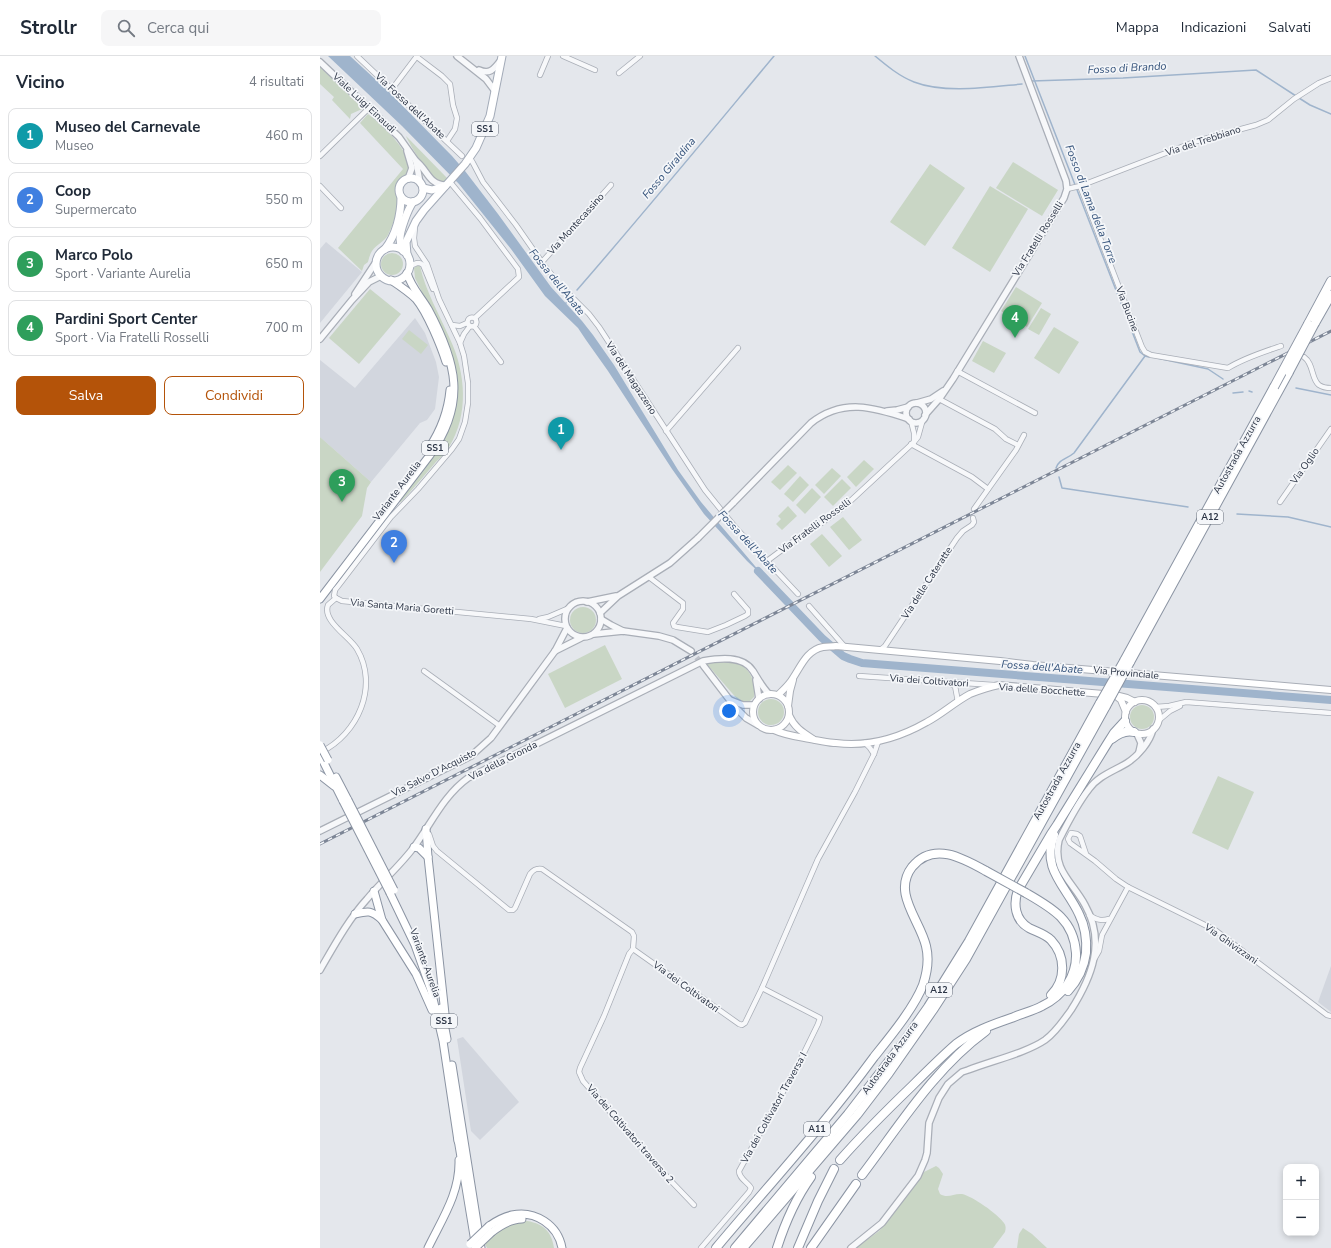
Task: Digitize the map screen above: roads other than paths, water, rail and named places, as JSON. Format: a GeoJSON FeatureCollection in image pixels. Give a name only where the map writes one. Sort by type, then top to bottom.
{"type":"FeatureCollection","features":[{"type":"Feature","properties":{"kind":"highway","name":"Autostrada Azzurra"},"geometry":{"type":"LineString","coordinates":[[735,1248],[848,1114],[902,1044],[928,1007],[969,941],[1289,372],[1331,281]]}},
{"type":"Feature","properties":{"kind":"highway","name":"Autostrada Azzurra"},"geometry":{"type":"LineString","coordinates":[[1127,662],[1274,387],[1331,295]]}},
{"type":"Feature","properties":{"kind":"highway","name":"Autostrada Azzurra"},"geometry":{"type":"LineString","coordinates":[[744,1248],[857,1115],[920,1029],[966,959],[1103,704]]}},
{"type":"Feature","properties":{"kind":"highway"},"geometry":{"type":"LineString","coordinates":[[1045,1005],[1061,982],[1063,970],[1061,958],[1057,949],[1050,940],[1027,927],[1017,914],[1015,903],[1018,890],[1107,744],[1114,733],[1125,721]]}},
{"type":"Feature","properties":{"kind":"highway"},"geometry":{"type":"LineString","coordinates":[[1107,744],[1116,736],[1129,731],[1136,733]]}},
{"type":"Feature","properties":{"kind":"highway"},"geometry":{"type":"LineString","coordinates":[[840,1160],[869,1128],[956,1044],[975,1032],[1058,1000],[1075,983],[1083,967],[1086,947],[1085,933],[1081,918],[1056,875],[1051,863],[1050,848],[1057,825]]}},
{"type":"Feature","properties":{"kind":"highway","name":"A11"},"geometry":{"type":"LineString","coordinates":[[716,1248],[832,1111],[891,1035],[920,992],[925,977],[927,953],[923,937],[905,896],[906,879],[916,863],[933,854],[941,853],[958,857],[1026,893],[1050,907],[1058,914],[1068,926],[1074,942],[1076,960],[1072,977],[1068,984],[1059,995],[1045,1005]]}},
{"type":"Feature","properties":{"kind":"highway"},"geometry":{"type":"LineString","coordinates":[[862,1175],[937,1076],[969,1044],[994,1025]]}},
{"type":"Feature","properties":{"kind":"highway"},"geometry":{"type":"LineString","coordinates":[[777,1248],[787,1221],[804,1188],[857,1115]]}},
{"type":"Feature","properties":{"kind":"highway"},"geometry":{"type":"LineString","coordinates":[[458,1136],[472,1247]]}},
{"type":"Feature","properties":{"kind":"highway"},"geometry":{"type":"LineString","coordinates":[[798,1248],[818,1201],[834,1169]]}},
{"type":"Feature","properties":{"kind":"highway"},"geometry":{"type":"LineString","coordinates":[[811,1248],[856,1184]]}},
{"type":"Feature","properties":{"kind":"main road","name":"SS1"},"geometry":{"type":"LineString","coordinates":[[449,183],[468,161],[476,148],[488,120],[501,58]]}},
{"type":"Feature","properties":{"kind":"main road"},"geometry":{"type":"LineString","coordinates":[[381,276],[376,268],[376,262],[379,254],[385,249],[391,238],[400,209],[401,197],[399,187],[402,182],[408,178],[415,179],[421,189],[416,222]]}},
{"type":"Feature","properties":{"kind":"main road"},"geometry":{"type":"LineString","coordinates":[[421,189],[432,190],[449,183]]}},
{"type":"Feature","properties":{"kind":"main road"},"geometry":{"type":"LineString","coordinates":[[385,249],[394,247],[405,253],[406,242],[416,222],[424,210],[449,183]]}},
{"type":"Feature","properties":{"kind":"main road"},"geometry":{"type":"LineString","coordinates":[[401,197],[407,202],[418,200],[421,189]]}},
{"type":"Feature","properties":{"kind":"main road","name":"SS1"},"geometry":{"type":"LineString","coordinates":[[408,270],[409,260],[400,241],[400,235],[413,202]]}},
{"type":"Feature","properties":{"kind":"main road"},"geometry":{"type":"LineString","coordinates":[[391,280],[400,279],[408,270]]}},
{"type":"Feature","properties":{"kind":"main road","name":"Variante Aurelia"},"geometry":{"type":"LineString","coordinates":[[320,599],[433,451],[444,434],[454,401],[453,372],[449,355],[429,310],[411,284],[408,270]]}},
{"type":"Feature","properties":{"kind":"main road","name":"SS1"},"geometry":{"type":"LineString","coordinates":[[381,276],[391,280]]}},
{"type":"Feature","properties":{"kind":"main road","name":"Variante Aurelia"},"geometry":{"type":"LineString","coordinates":[[320,591],[429,448],[441,429],[447,410],[450,387],[448,372],[444,355],[435,334],[417,300],[391,280]]}},
{"type":"Feature","properties":{"kind":"main road","name":"Via Provinciale"},"geometry":{"type":"LineString","coordinates":[[778,695],[793,678],[804,659],[809,654],[822,647],[836,646],[1000,660],[1033,665],[1331,690]]}},
{"type":"Feature","properties":{"kind":"main road","name":"Via Provinciale"},"geometry":{"type":"LineString","coordinates":[[788,706],[793,678]]}},
{"type":"Feature","properties":{"kind":"main road","name":"Via delle Bocchette"},"geometry":{"type":"LineString","coordinates":[[774,730],[795,737],[836,743],[878,742],[928,722],[971,694],[999,685],[1115,695],[1135,702]]}},
{"type":"Feature","properties":{"kind":"main road"},"geometry":{"type":"LineString","coordinates":[[769,694],[778,695],[788,706],[789,715],[786,724],[774,730],[765,730],[758,725],[753,715],[754,705],[759,699],[769,694]]}},
{"type":"Feature","properties":{"kind":"main road"},"geometry":{"type":"LineString","coordinates":[[1115,695],[1121,700],[1126,712]]}},
{"type":"Feature","properties":{"kind":"main road"},"geometry":{"type":"LineString","coordinates":[[1139,701],[1148,702],[1155,707],[1158,721],[1149,733],[1136,733],[1130,729],[1125,721],[1126,712],[1131,704],[1139,701]]}},
{"type":"Feature","properties":{"kind":"main road","name":"Via delle Bocchette"},"geometry":{"type":"LineString","coordinates":[[789,715],[798,729],[814,740]]}},
{"type":"Feature","properties":{"kind":"main road","name":"Variante Aurelia"},"geometry":{"type":"LineString","coordinates":[[320,745],[323,757],[337,789],[346,800]]}},
{"type":"Feature","properties":{"kind":"main road","name":"Variante Aurelia"},"geometry":{"type":"LineString","coordinates":[[323,757],[420,945],[439,1000],[458,1136],[459,1168],[458,1182],[449,1205],[428,1248]]}},
{"type":"Feature","properties":{"kind":"main road"},"geometry":{"type":"LineString","coordinates":[[320,775],[337,789]]}},
{"type":"Feature","properties":{"kind":"main road"},"geometry":{"type":"LineString","coordinates":[[427,828],[428,857],[444,1003],[444,1037]]}},
{"type":"Feature","properties":{"kind":"main road"},"geometry":{"type":"LineString","coordinates":[[414,847],[421,850],[428,857]]}},
{"type":"Feature","properties":{"kind":"main road"},"geometry":{"type":"LineString","coordinates":[[374,891],[382,920],[420,983],[444,1037]]}},
{"type":"Feature","properties":{"kind":"main road"},"geometry":{"type":"LineString","coordinates":[[355,914],[370,911],[382,920]]}},
{"type":"Feature","properties":{"kind":"main road","name":"Variante Aurelia"},"geometry":{"type":"LineString","coordinates":[[444,1037],[481,1248]]}},
{"type":"Feature","properties":{"kind":"main road"},"geometry":{"type":"LineString","coordinates":[[472,1247],[499,1220],[512,1215],[524,1214],[535,1216],[552,1227],[559,1237],[562,1248]]}},
{"type":"Feature","properties":{"kind":"main road"},"geometry":{"type":"LineString","coordinates":[[491,1229],[504,1223],[523,1218],[532,1220],[543,1224],[550,1231],[558,1248]]}},
{"type":"Feature","properties":{"kind":"street"},"geometry":{"type":"LineString","coordinates":[[392,89],[417,56],[442,76],[450,84],[453,105],[457,118],[455,129],[447,141]]}},
{"type":"Feature","properties":{"kind":"street"},"geometry":{"type":"LineString","coordinates":[[457,56],[473,67],[483,72],[488,72],[498,78]]}},
{"type":"Feature","properties":{"kind":"street"},"geometry":{"type":"LineString","coordinates":[[540,75],[548,56]]}},
{"type":"Feature","properties":{"kind":"street"},"geometry":{"type":"LineString","coordinates":[[563,56],[595,70]]}},
{"type":"Feature","properties":{"kind":"street"},"geometry":{"type":"LineString","coordinates":[[619,73],[640,56]]}},
{"type":"Feature","properties":{"kind":"street"},"geometry":{"type":"LineString","coordinates":[[1020,56],[1069,188]]}},
{"type":"Feature","properties":{"kind":"street","name":"Via Fossa dell'Abate"},"geometry":{"type":"LineString","coordinates":[[358,57],[462,156]]}},
{"type":"Feature","properties":{"kind":"street"},"geometry":{"type":"LineString","coordinates":[[488,72],[494,68],[501,58]]}},
{"type":"Feature","properties":{"kind":"street","name":"Viale Luigi Einaudi"},"geometry":{"type":"LineString","coordinates":[[320,62],[399,137],[416,161],[433,181],[439,185],[449,183]]}},
{"type":"Feature","properties":{"kind":"street"},"geometry":{"type":"LineString","coordinates":[[473,67],[486,79],[495,91]]}},
{"type":"Feature","properties":{"kind":"street"},"geometry":{"type":"LineString","coordinates":[[486,79],[498,78]]}},
{"type":"Feature","properties":{"kind":"street","name":"Via del Trebbiano"},"geometry":{"type":"LineString","coordinates":[[1069,188],[1078,186],[1197,141],[1256,125],[1268,120],[1294,99],[1319,83],[1331,78]]}},
{"type":"Feature","properties":{"kind":"street"},"geometry":{"type":"LineString","coordinates":[[320,156],[369,108]]}},
{"type":"Feature","properties":{"kind":"street","name":"Viale Luigi Einaudi"},"geometry":{"type":"LineString","coordinates":[[405,146],[412,165],[412,171],[408,178]]}},
{"type":"Feature","properties":{"kind":"street","name":"Viale Luigi Einaudi"},"geometry":{"type":"LineString","coordinates":[[416,161],[421,189]]}},
{"type":"Feature","properties":{"kind":"street","name":"Via del Magazzeno"},"geometry":{"type":"LineString","coordinates":[[468,161],[473,162],[483,182],[560,285],[596,323],[705,490],[736,527],[798,594]]}},
{"type":"Feature","properties":{"kind":"street"},"geometry":{"type":"LineString","coordinates":[[449,183],[480,218],[518,269],[520,277],[475,318],[469,318],[471,325],[501,362]]}},
{"type":"Feature","properties":{"kind":"street"},"geometry":{"type":"LineString","coordinates":[[320,186],[341,208]]}},
{"type":"Feature","properties":{"kind":"street","name":"Via Montecassino"},"geometry":{"type":"LineString","coordinates":[[542,262],[611,186]]}},
{"type":"Feature","properties":{"kind":"street","name":"Via Bucine"},"geometry":{"type":"LineString","coordinates":[[1078,186],[1145,352],[1151,355],[1228,368],[1242,360],[1281,346]]}},
{"type":"Feature","properties":{"kind":"street","name":"Via Fratelli Rosselli"},"geometry":{"type":"LineString","coordinates":[[767,561],[846,506],[918,437],[924,417],[946,389],[1069,188]]}},
{"type":"Feature","properties":{"kind":"street","name":"Via Santa Maria Goretti"},"geometry":{"type":"LineString","coordinates":[[416,222],[414,244],[427,264],[439,298]]}},
{"type":"Feature","properties":{"kind":"street"},"geometry":{"type":"LineString","coordinates":[[352,300],[358,287],[376,262]]}},
{"type":"Feature","properties":{"kind":"street","name":"Via Santa Maria Goretti"},"geometry":{"type":"LineString","coordinates":[[408,270],[417,263],[423,265],[460,343],[467,373],[468,396],[465,422],[459,439],[448,454],[418,489],[391,517],[335,590],[334,595],[342,601],[531,619],[566,627]]}},
{"type":"Feature","properties":{"kind":"street"},"geometry":{"type":"LineString","coordinates":[[320,339],[352,300],[371,280],[381,276]]}},
{"type":"Feature","properties":{"kind":"street"},"geometry":{"type":"LineString","coordinates":[[452,325],[471,325],[477,322],[475,318]]}},
{"type":"Feature","properties":{"kind":"street"},"geometry":{"type":"LineString","coordinates":[[460,343],[471,325]]}},
{"type":"Feature","properties":{"kind":"street"},"geometry":{"type":"LineString","coordinates":[[666,431],[738,348]]}},
{"type":"Feature","properties":{"kind":"street"},"geometry":{"type":"LineString","coordinates":[[1304,356],[1309,360],[1317,383],[1320,386],[1331,388]]}},
{"type":"Feature","properties":{"kind":"street"},"geometry":{"type":"LineString","coordinates":[[957,371],[1035,413]]}},
{"type":"Feature","properties":{"kind":"street","name":"Via Fratelli Rosselli"},"geometry":{"type":"LineString","coordinates":[[917,403],[931,399],[946,389]]}},
{"type":"Feature","properties":{"kind":"street"},"geometry":{"type":"LineString","coordinates":[[940,398],[941,400],[995,429],[1006,439],[1018,445]]}},
{"type":"Feature","properties":{"kind":"street"},"geometry":{"type":"LineString","coordinates":[[594,634],[600,625],[601,616],[618,596],[677,558],[817,418],[833,410],[863,408],[885,411],[916,423],[924,417],[925,409],[917,403],[897,410],[885,411]]}},
{"type":"Feature","properties":{"kind":"street"},"geometry":{"type":"LineString","coordinates":[[908,407],[906,413],[914,433],[912,443],[972,477],[988,489]]}},
{"type":"Feature","properties":{"kind":"street","name":"Via Oglio"},"geometry":{"type":"LineString","coordinates":[[1280,502],[1331,429]]}},
{"type":"Feature","properties":{"kind":"street"},"geometry":{"type":"LineString","coordinates":[[974,509],[1024,435]]}},
{"type":"Feature","properties":{"kind":"street","name":"Via delle Cateratte"},"geometry":{"type":"LineString","coordinates":[[880,650],[885,646],[922,592],[954,541],[963,531],[972,525],[974,522],[973,518]]}},
{"type":"Feature","properties":{"kind":"street"},"geometry":{"type":"LineString","coordinates":[[649,577],[683,603],[683,609],[673,623],[676,627],[708,632],[745,616],[748,614],[748,610],[734,594]]}},
{"type":"Feature","properties":{"kind":"street"},"geometry":{"type":"LineString","coordinates":[[618,596],[587,602],[576,602],[565,614],[566,627],[573,635],[581,638],[594,634],[623,631],[668,638],[691,651]]}},
{"type":"Feature","properties":{"kind":"street"},"geometry":{"type":"LineString","coordinates":[[323,757],[352,726],[362,705],[366,690],[365,670],[361,657],[351,640],[332,622],[328,614],[328,605],[336,598]]}},
{"type":"Feature","properties":{"kind":"street"},"geometry":{"type":"LineString","coordinates":[[587,602],[593,604],[601,616],[610,625],[623,631]]}},
{"type":"Feature","properties":{"kind":"street"},"geometry":{"type":"LineString","coordinates":[[809,606],[845,647]]}},
{"type":"Feature","properties":{"kind":"street","name":"Via Santa Maria Goretti"},"geometry":{"type":"LineString","coordinates":[[531,619],[548,617],[569,608]]}},
{"type":"Feature","properties":{"kind":"street","name":"Via Salvo D'Acquisto"},"geometry":{"type":"LineString","coordinates":[[320,831],[471,756],[491,738],[500,726],[555,651],[566,627]]}},
{"type":"Feature","properties":{"kind":"street","name":"Via Salvo D'Acquisto"},"geometry":{"type":"LineString","coordinates":[[555,651],[581,638]]}},
{"type":"Feature","properties":{"kind":"street","name":"Via della Gronda"},"geometry":{"type":"LineString","coordinates":[[320,970],[355,914],[374,891],[404,860],[450,795],[468,778],[703,662],[713,660],[738,660],[749,666],[761,686],[769,694]]}},
{"type":"Feature","properties":{"kind":"street"},"geometry":{"type":"LineString","coordinates":[[703,665],[735,707],[746,718],[758,725]]}},
{"type":"Feature","properties":{"kind":"street"},"geometry":{"type":"LineString","coordinates":[[424,671],[500,726]]}},
{"type":"Feature","properties":{"kind":"street"},"geometry":{"type":"LineString","coordinates":[[756,676],[759,699]]}},
{"type":"Feature","properties":{"kind":"street","name":"Via dei Coltivatori"},"geometry":{"type":"LineString","coordinates":[[859,676],[999,685]]}},
{"type":"Feature","properties":{"kind":"street"},"geometry":{"type":"LineString","coordinates":[[942,681],[955,686],[958,702]]}},
{"type":"Feature","properties":{"kind":"street"},"geometry":{"type":"LineString","coordinates":[[730,700],[743,705],[754,705]]}},
{"type":"Feature","properties":{"kind":"street"},"geometry":{"type":"LineString","coordinates":[[1158,721],[1170,711],[1186,702]]}},
{"type":"Feature","properties":{"kind":"street"},"geometry":{"type":"LineString","coordinates":[[1155,707],[1169,706],[1186,702],[1331,713]]}},
{"type":"Feature","properties":{"kind":"street"},"geometry":{"type":"LineString","coordinates":[[1095,958],[1094,930],[1085,904],[1060,866],[1057,848],[1059,840],[1089,788],[1099,779],[1129,762],[1139,753],[1151,738],[1153,729]]}},
{"type":"Feature","properties":{"kind":"street"},"geometry":{"type":"LineString","coordinates":[[1136,733],[1141,743],[1139,753]]}},
{"type":"Feature","properties":{"kind":"street","name":"Via dei Coltivatori"},"geometry":{"type":"LineString","coordinates":[[633,949],[739,1024],[742,1025],[745,1023],[762,988],[818,858],[855,792],[874,754],[878,742]]}},
{"type":"Feature","properties":{"kind":"street"},"geometry":{"type":"LineString","coordinates":[[865,743],[874,754]]}},
{"type":"Feature","properties":{"kind":"street"},"geometry":{"type":"LineString","coordinates":[[427,828],[432,844],[437,851],[507,909],[512,911],[516,906],[533,870],[538,868],[542,869],[632,932],[634,936],[633,949]]}},
{"type":"Feature","properties":{"kind":"street","name":"Via Ghivizzani"},"geometry":{"type":"LineString","coordinates":[[1086,854],[1080,836],[1071,833],[1068,839],[1070,843],[1128,887],[1215,930],[1327,1015],[1331,1016]]}},
{"type":"Feature","properties":{"kind":"street"},"geometry":{"type":"LineString","coordinates":[[1094,930],[1101,931],[1128,887]]}},
{"type":"Feature","properties":{"kind":"street"},"geometry":{"type":"LineString","coordinates":[[1089,915],[1098,920],[1109,920]]}},
{"type":"Feature","properties":{"kind":"street"},"geometry":{"type":"LineString","coordinates":[[851,1248],[882,1224],[918,1176],[927,1153],[929,1123],[939,1098],[948,1084],[962,1072],[1034,1046],[1051,1035],[1060,1026],[1082,992],[1089,977],[1095,958],[1099,951],[1102,936],[1109,920]]}},
{"type":"Feature","properties":{"kind":"street","name":"Via dei Coltivatori traversa 2"},"geometry":{"type":"LineString","coordinates":[[633,949],[579,1072],[583,1081],[670,1180],[694,1205]]}},
{"type":"Feature","properties":{"kind":"street","name":"Via dei Coltivatori Traversa I"},"geometry":{"type":"LineString","coordinates":[[701,1248],[750,1192],[751,1188],[749,1184],[741,1177],[739,1171],[799,1063],[820,1018],[762,988]]}},
{"type":"Feature","properties":{"kind":"water"},"geometry":{"type":"Polygon","coordinates":[[[328,56],[350,56],[388,91],[465,171],[551,287],[593,335],[614,365],[678,470],[701,502],[766,579],[747,561],[704,514],[672,469],[578,328],[545,296],[511,249],[459,184],[402,126],[328,56]]]}},
{"type":"Feature","properties":{"kind":"waterway","name":"Fosso Giraldina"},"geometry":{"type":"LineString","coordinates":[[577,290],[652,203],[774,56]]}},
{"type":"Feature","properties":{"kind":"waterway"},"geometry":{"type":"LineString","coordinates":[[875,56],[903,77],[926,86],[968,89],[1022,84]]}},
{"type":"Feature","properties":{"kind":"waterway","name":"Fosso di Lama della Torre"},"geometry":{"type":"LineString","coordinates":[[1025,56],[1140,352],[1149,357]]}},
{"type":"Feature","properties":{"kind":"waterway","name":"Fosso di Brando"},"geometry":{"type":"LineString","coordinates":[[1032,81],[1123,78],[1256,70],[1296,96]]}},
{"type":"Feature","properties":{"kind":"waterway","name":"Fosso di Brando"},"geometry":{"type":"LineString","coordinates":[[1299,98],[1310,105],[1331,114]]}},
{"type":"Feature","properties":{"kind":"waterway","name":"Fosso Giraldina"},"geometry":{"type":"LineString","coordinates":[[565,304],[570,299]]}},
{"type":"Feature","properties":{"kind":"waterway"},"geometry":{"type":"LineString","coordinates":[[1056,468],[1061,461],[1074,453],[1145,356]]}},
{"type":"Feature","properties":{"kind":"waterway"},"geometry":{"type":"LineString","coordinates":[[1157,358],[1208,369],[1223,379]]}},
{"type":"Feature","properties":{"kind":"waterway"},"geometry":{"type":"LineString","coordinates":[[1296,388],[1331,395]]}},
{"type":"Feature","properties":{"kind":"waterway"},"geometry":{"type":"LineString","coordinates":[[1233,393],[1243,392]]}},
{"type":"Feature","properties":{"kind":"waterway"},"geometry":{"type":"LineString","coordinates":[[1059,477],[1062,488],[1188,507]]}},
{"type":"Feature","properties":{"kind":"waterway"},"geometry":{"type":"LineString","coordinates":[[1237,514],[1288,517],[1331,527]]}},
{"type":"Feature","properties":{"kind":"waterway","name":"Fossa dell'Abate"},"geometry":{"type":"LineString","coordinates":[[758,571],[822,638],[843,656],[862,663],[1331,700]]}},
{"type":"Feature","properties":{"kind":"tunnel"},"geometry":{"type":"LineString","coordinates":[[691,651],[703,665]]}},
{"type":"Feature","properties":{"kind":"railway"},"geometry":{"type":"LineString","coordinates":[[320,844],[1331,331]]}},
{"type":"Feature","properties":{"kind":"place","name":"Pardini Sport Center"},"geometry":{"type":"Point","coordinates":[1015,338]}},
{"type":"Feature","properties":{"kind":"place","name":"Museo del Carnevale"},"geometry":{"type":"Point","coordinates":[561,450]}},
{"type":"Feature","properties":{"kind":"place","name":"Marco Polo"},"geometry":{"type":"Point","coordinates":[342,502]}},
{"type":"Feature","properties":{"kind":"place","name":"Coop"},"geometry":{"type":"Point","coordinates":[394,563]}}]}
